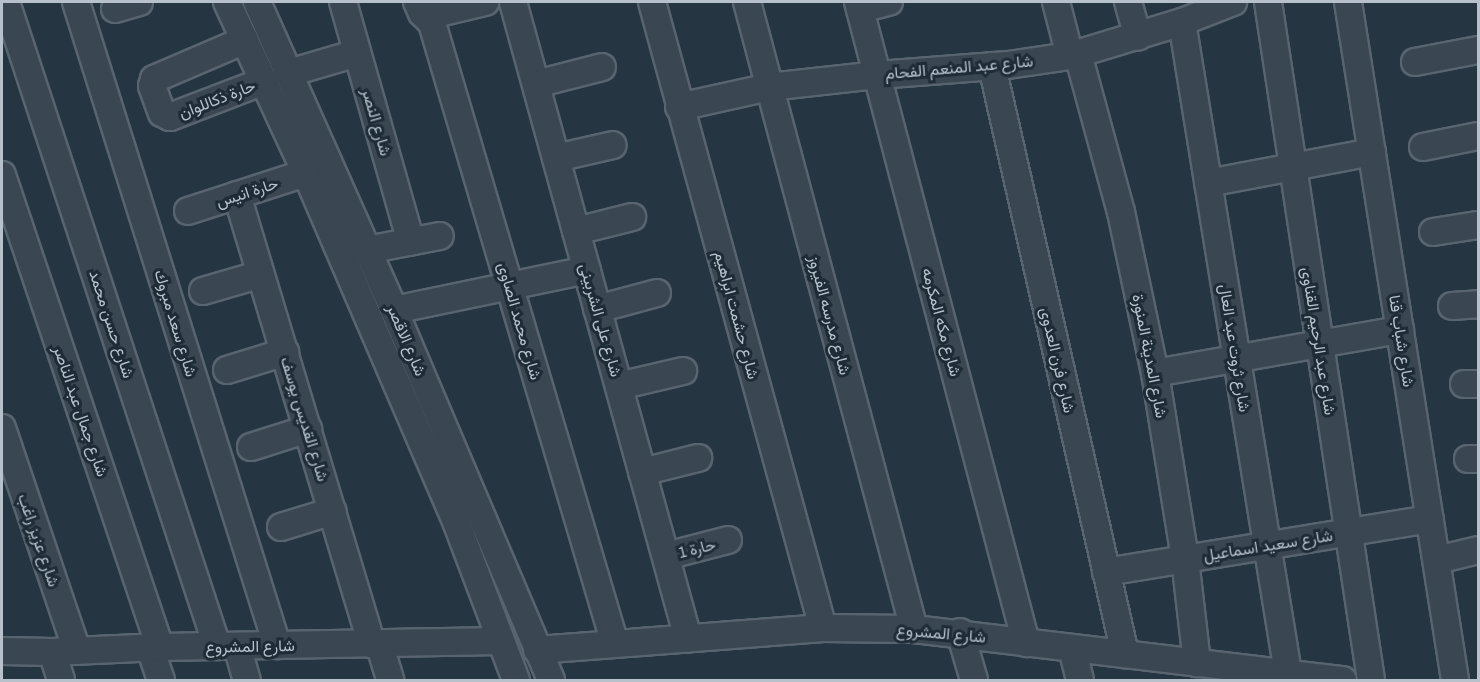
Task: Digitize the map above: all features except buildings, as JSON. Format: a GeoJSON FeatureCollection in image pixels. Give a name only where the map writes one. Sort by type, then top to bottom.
{"type":"FeatureCollection","features":[{"type":"Feature","properties":{"kind":"street","name":"شارع حسن محمد"},"geometry":{"type":"LineString","coordinates":[[6,2],[227,646],[247,681]]}},
{"type":"Feature","properties":{"kind":"street","name":"شارع سعد مبروك"},"geometry":{"type":"LineString","coordinates":[[76,2],[277,645]]}},
{"type":"Feature","properties":{"kind":"street","name":"شارع الاقصر"},"geometry":{"type":"LineString","coordinates":[[227,2],[306,173],[457,524],[516,681]]}},
{"type":"Feature","properties":{"kind":"street","name":"شارع الاقصر"},"geometry":{"type":"LineString","coordinates":[[261,2],[289,73],[394,310],[551,681]]}},
{"type":"Feature","properties":{"kind":"street","name":"شارع النصر"},"geometry":{"type":"LineString","coordinates":[[343,2],[411,242]]}},
{"type":"Feature","properties":{"kind":"street"},"geometry":{"type":"LineString","coordinates":[[422,9],[484,2]]}},
{"type":"Feature","properties":{"kind":"street","name":"شارع على الشربينى"},"geometry":{"type":"LineString","coordinates":[[513,2],[688,639]]}},
{"type":"Feature","properties":{"kind":"street","name":"شارع حشمت ابراهيم"},"geometry":{"type":"LineString","coordinates":[[652,2],[824,628]]}},
{"type":"Feature","properties":{"kind":"street","name":"شارع مدرسه الفيروز"},"geometry":{"type":"LineString","coordinates":[[747,2],[914,628]]}},
{"type":"Feature","properties":{"kind":"street"},"geometry":{"type":"LineString","coordinates":[[859,5],[889,2]]}},
{"type":"Feature","properties":{"kind":"street","name":"شارع المدينة المنورة"},"geometry":{"type":"LineString","coordinates":[[1056,2],[1121,212],[1155,373],[1185,559],[1197,663]]}},
{"type":"Feature","properties":{"kind":"street"},"geometry":{"type":"LineString","coordinates":[[1128,2],[1137,37]]}},
{"type":"Feature","properties":{"kind":"street","name":"شارع عبد الرحيم القناوى"},"geometry":{"type":"LineString","coordinates":[[1268,2],[1371,681]]}},
{"type":"Feature","properties":{"kind":"street","name":"شارع شباب قنا"},"geometry":{"type":"LineString","coordinates":[[1348,2],[1455,681]]}},
{"type":"Feature","properties":{"kind":"street","name":"شارع عبد المنعم الفحام"},"geometry":{"type":"LineString","coordinates":[[679,107],[769,87],[992,66],[1074,55],[1182,22],[1220,4]]}},
{"type":"Feature","properties":{"kind":"street","name":"شارع مكه المكرمه"},"geometry":{"type":"LineString","coordinates":[[859,5],[1026,643]]}},
{"type":"Feature","properties":{"kind":"street","name":"شارع محمد الصاوى"},"geometry":{"type":"LineString","coordinates":[[422,9],[432,23],[615,644]]}},
{"type":"Feature","properties":{"kind":"street","name":"شارع ثروت عبد العال"},"geometry":{"type":"LineString","coordinates":[[1182,22],[1288,673]]}},
{"type":"Feature","properties":{"kind":"street","name":"حارة ذكاللوان"},"geometry":{"type":"LineString","coordinates":[[244,40],[154,79],[152,86],[162,113],[170,117],[264,81]]}},
{"type":"Feature","properties":{"kind":"street"},"geometry":{"type":"LineString","coordinates":[[1415,62],[1479,50]]}},
{"type":"Feature","properties":{"kind":"street"},"geometry":{"type":"LineString","coordinates":[[289,73],[357,53]]}},
{"type":"Feature","properties":{"kind":"street","name":"شارع فرن العدوى"},"geometry":{"type":"LineString","coordinates":[[992,66],[1125,654]]}},
{"type":"Feature","properties":{"kind":"street"},"geometry":{"type":"LineString","coordinates":[[536,84],[602,67]]}},
{"type":"Feature","properties":{"kind":"street"},"geometry":{"type":"LineString","coordinates":[[1423,147],[1479,136]]}},
{"type":"Feature","properties":{"kind":"street"},"geometry":{"type":"LineString","coordinates":[[556,158],[613,145]]}},
{"type":"Feature","properties":{"kind":"street"},"geometry":{"type":"LineString","coordinates":[[1208,183],[1372,152]]}},
{"type":"Feature","properties":{"kind":"street","name":"حارة انيس"},"geometry":{"type":"LineString","coordinates":[[188,210],[306,173]]}},
{"type":"Feature","properties":{"kind":"street","name":"شارع جمال عبد الناصر"},"geometry":{"type":"LineString","coordinates":[[2,175],[155,647],[161,681]]}},
{"type":"Feature","properties":{"kind":"street","name":"شارع القديس يوسف"},"geometry":{"type":"LineString","coordinates":[[237,195],[333,511],[390,681]]}},
{"type":"Feature","properties":{"kind":"street"},"geometry":{"type":"LineString","coordinates":[[576,231],[632,217]]}},
{"type":"Feature","properties":{"kind":"street"},"geometry":{"type":"LineString","coordinates":[[1433,232],[1479,225]]}},
{"type":"Feature","properties":{"kind":"street"},"geometry":{"type":"LineString","coordinates":[[367,250],[440,236]]}},
{"type":"Feature","properties":{"kind":"street"},"geometry":{"type":"LineString","coordinates":[[394,310],[587,270]]}},
{"type":"Feature","properties":{"kind":"street"},"geometry":{"type":"LineString","coordinates":[[203,291],[261,274]]}},
{"type":"Feature","properties":{"kind":"street"},"geometry":{"type":"LineString","coordinates":[[597,309],[657,293]]}},
{"type":"Feature","properties":{"kind":"street"},"geometry":{"type":"LineString","coordinates":[[1452,306],[1479,303]]}},
{"type":"Feature","properties":{"kind":"street"},"geometry":{"type":"LineString","coordinates":[[1155,373],[1400,330]]}},
{"type":"Feature","properties":{"kind":"street"},"geometry":{"type":"LineString","coordinates":[[227,370],[285,352]]}},
{"type":"Feature","properties":{"kind":"street"},"geometry":{"type":"LineString","coordinates":[[619,386],[683,370]]}},
{"type":"Feature","properties":{"kind":"street","name":"شارع عزيز راغب"},"geometry":{"type":"LineString","coordinates":[[2,428],[77,651]]}},
{"type":"Feature","properties":{"kind":"street"},"geometry":{"type":"LineString","coordinates":[[251,447],[308,429]]}},
{"type":"Feature","properties":{"kind":"street"},"geometry":{"type":"LineString","coordinates":[[642,472],[698,458]]}},
{"type":"Feature","properties":{"kind":"street"},"geometry":{"type":"LineString","coordinates":[[281,527],[333,511]]}},
{"type":"Feature","properties":{"kind":"street","name":"شارع سعيد اسماعيل"},"geometry":{"type":"LineString","coordinates":[[1106,572],[1430,519]]}},
{"type":"Feature","properties":{"kind":"street","name":"حارة 1"},"geometry":{"type":"LineString","coordinates":[[666,556],[728,540]]}},
{"type":"Feature","properties":{"kind":"street"},"geometry":{"type":"LineString","coordinates":[[1437,560],[1479,550]]}},
{"type":"Feature","properties":{"kind":"street","name":"شارع المشروع"},"geometry":{"type":"LineString","coordinates":[[537,650],[824,628],[914,628],[1125,654],[1171,670],[1197,663],[1256,675],[1288,673],[1337,680]]}},
{"type":"Feature","properties":{"kind":"street"},"geometry":{"type":"LineString","coordinates":[[960,632],[974,681]]}},
{"type":"Feature","properties":{"kind":"street","name":"شارع المشروع"},"geometry":{"type":"LineString","coordinates":[[2,651],[52,652],[155,647],[500,641]]}},
{"type":"Feature","properties":{"kind":"street"},"geometry":{"type":"LineString","coordinates":[[1072,648],[1080,681]]}},
{"type":"Feature","properties":{"kind":"street"},"geometry":{"type":"LineString","coordinates":[[52,652],[61,681]]}}]}
